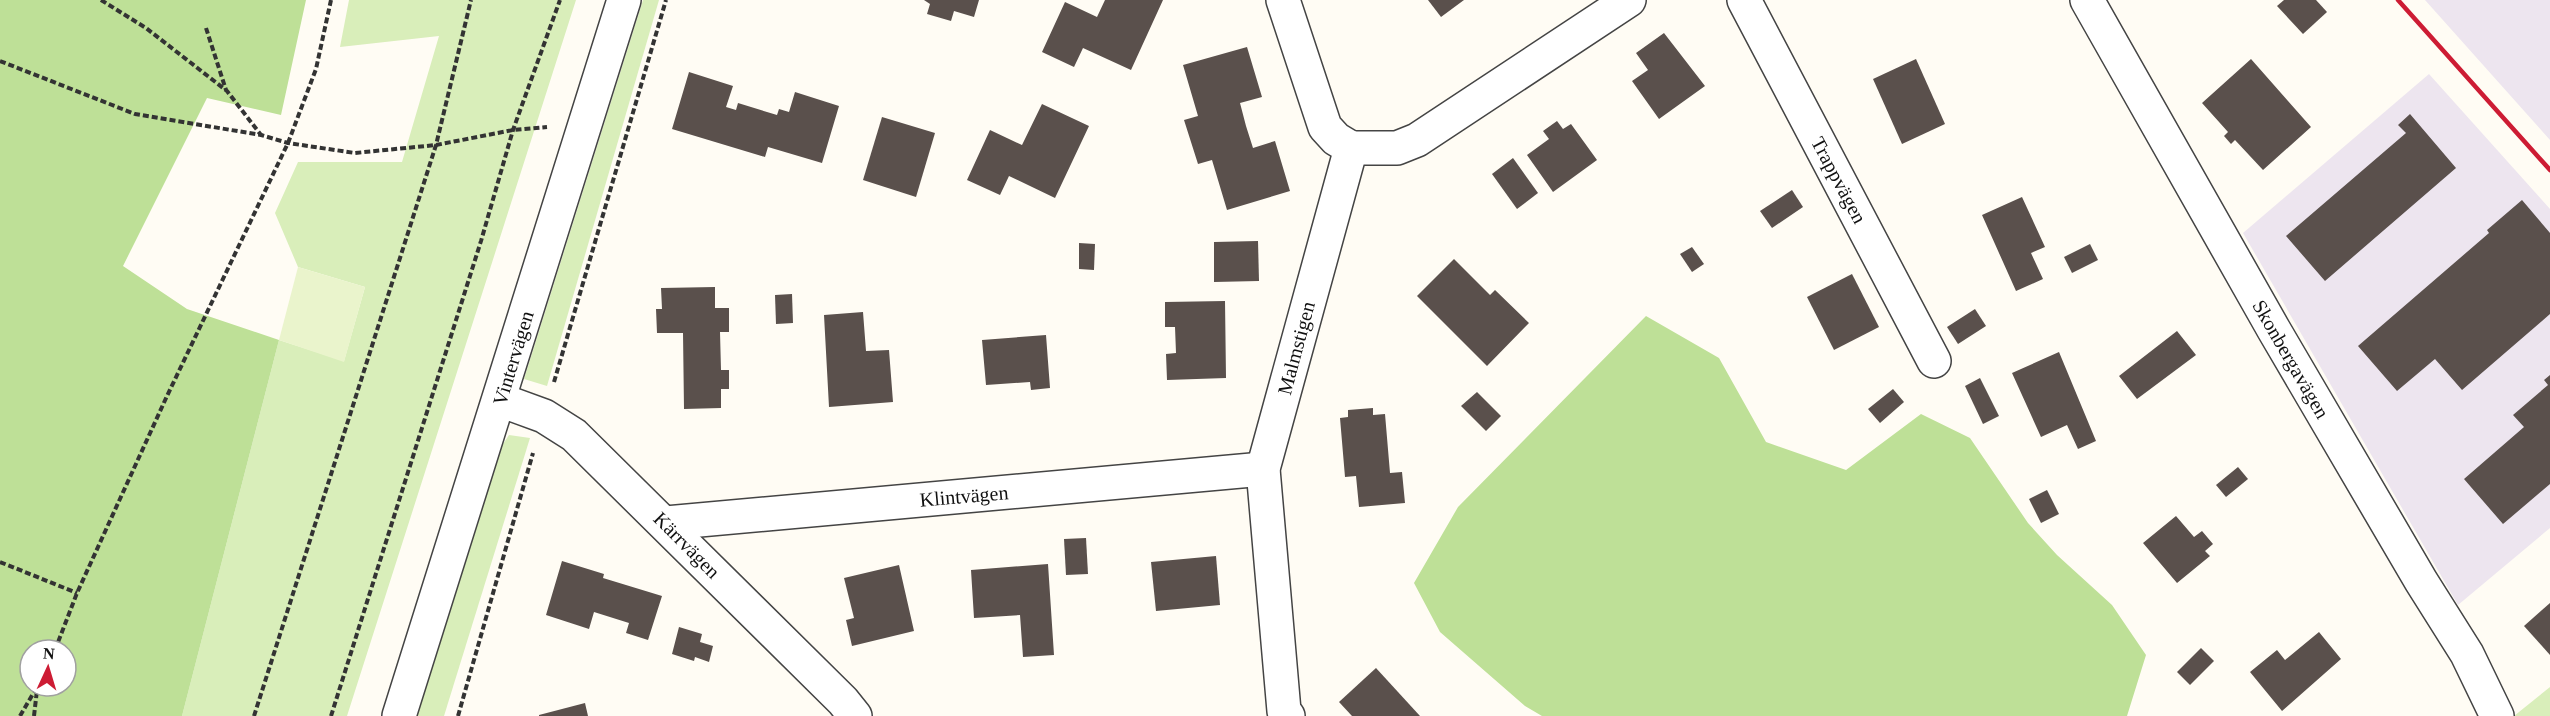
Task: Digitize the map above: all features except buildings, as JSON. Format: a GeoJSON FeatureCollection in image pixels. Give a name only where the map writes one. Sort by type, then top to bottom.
{"type":"FeatureCollection","features":[{"type":"Feature","properties":{"kind":"street","name":"Vintervägen"},"geometry":{"type":"LineString","coordinates":[[399,716],[624,0]]}},
{"type":"Feature","properties":{"kind":"street"},"geometry":{"type":"LineString","coordinates":[[1283,0],[1325,127],[1336,139],[1351,148],[1397,148],[1417,140],[1629,0]]}},
{"type":"Feature","properties":{"kind":"street","name":"Trappvägen"},"geometry":{"type":"LineString","coordinates":[[1744,0],[1934,361]]}},
{"type":"Feature","properties":{"kind":"street","name":"Skonbergavägen"},"geometry":{"type":"LineString","coordinates":[[2087,0],[2274,330],[2421,581],[2467,654],[2497,716]]}},
{"type":"Feature","properties":{"kind":"street","name":"Malmstigen"},"geometry":{"type":"LineString","coordinates":[[1288,716],[1284,711],[1263,469],[1351,148]]}},
{"type":"Feature","properties":{"kind":"street","name":"Kärrvägen"},"geometry":{"type":"LineString","coordinates":[[500,400],[544,416],[574,435],[666,523],[843,701],[855,716]]}},
{"type":"Feature","properties":{"kind":"street","name":"Klintvägen"},"geometry":{"type":"LineString","coordinates":[[666,523],[1263,469]]}},
{"type":"Feature","properties":{"kind":"path"},"geometry":{"type":"LineString","coordinates":[[101,0],[146,28],[227,91],[261,135]]}},
{"type":"Feature","properties":{"kind":"path"},"geometry":{"type":"LineString","coordinates":[[59,638],[167,396],[288,143],[316,69],[332,0]]}},
{"type":"Feature","properties":{"kind":"path"},"geometry":{"type":"LineString","coordinates":[[254,716],[436,145],[471,0]]}},
{"type":"Feature","properties":{"kind":"path"},"geometry":{"type":"LineString","coordinates":[[330,716],[481,241],[513,130],[560,0]]}},
{"type":"Feature","properties":{"kind":"path"},"geometry":{"type":"LineString","coordinates":[[458,716],[666,0]]}},
{"type":"Feature","properties":{"kind":"path"},"geometry":{"type":"LineString","coordinates":[[206,28],[227,91]]}},
{"type":"Feature","properties":{"kind":"path"},"geometry":{"type":"LineString","coordinates":[[0,61],[135,114],[261,135],[288,143],[355,153],[436,145],[513,130],[586,123]]}},
{"type":"Feature","properties":{"kind":"path"},"geometry":{"type":"LineString","coordinates":[[0,562],[77,593]]}},
{"type":"Feature","properties":{"kind":"path"},"geometry":{"type":"LineString","coordinates":[[20,716],[31,698]]}},
{"type":"Feature","properties":{"kind":"path"},"geometry":{"type":"LineString","coordinates":[[34,716],[36,698]]}},
{"type":"Feature","properties":{"kind":"shaded area"},"geometry":{"type":"Polygon","coordinates":[[[2425,0],[2550,0],[2550,140],[2425,0]]]}},
{"type":"Feature","properties":{"kind":"shaded area"},"geometry":{"type":"Polygon","coordinates":[[[2429,74],[2550,209],[2550,528],[2458,605],[2243,233],[2429,74]]]}},
{"type":"Feature","properties":{"kind":"green space"},"geometry":{"type":"Polygon","coordinates":[[[0,0],[306,0],[281,115],[207,98],[123,266],[187,309],[279,340],[182,716],[0,716],[0,0]]]}},
{"type":"Feature","properties":{"kind":"green space"},"geometry":{"type":"Polygon","coordinates":[[[349,0],[576,0],[347,716],[182,716],[279,340],[344,361],[365,287],[298,267],[275,213],[298,162],[402,162],[439,36],[340,47],[349,0]]]}},
{"type":"Feature","properties":{"kind":"green space"},"geometry":{"type":"Polygon","coordinates":[[[643,0],[659,0],[547,386],[524,379],[643,0]]]}},
{"type":"Feature","properties":{"kind":"green space"},"geometry":{"type":"Polygon","coordinates":[[[298,267],[365,287],[344,362],[279,340],[298,267]]]}},
{"type":"Feature","properties":{"kind":"green space"},"geometry":{"type":"Polygon","coordinates":[[[1646,316],[1719,358],[1766,442],[1846,470],[1921,414],[1970,438],[2028,523],[2057,555],[2112,605],[2146,655],[2127,716],[1542,716],[1525,706],[1440,632],[1414,583],[1458,507],[1646,316]]]}},
{"type":"Feature","properties":{"kind":"green space"},"geometry":{"type":"Polygon","coordinates":[[[509,435],[530,438],[444,716],[415,716],[495,456],[509,435]]]}},
{"type":"Feature","properties":{"kind":"green space"},"geometry":{"type":"Polygon","coordinates":[[[2550,687],[2550,716],[2514,716],[2550,687]]]}},
{"type":"Feature","properties":{"kind":"railway"},"geometry":{"type":"LineString","coordinates":[[2398,0],[2550,170]]}}]}
